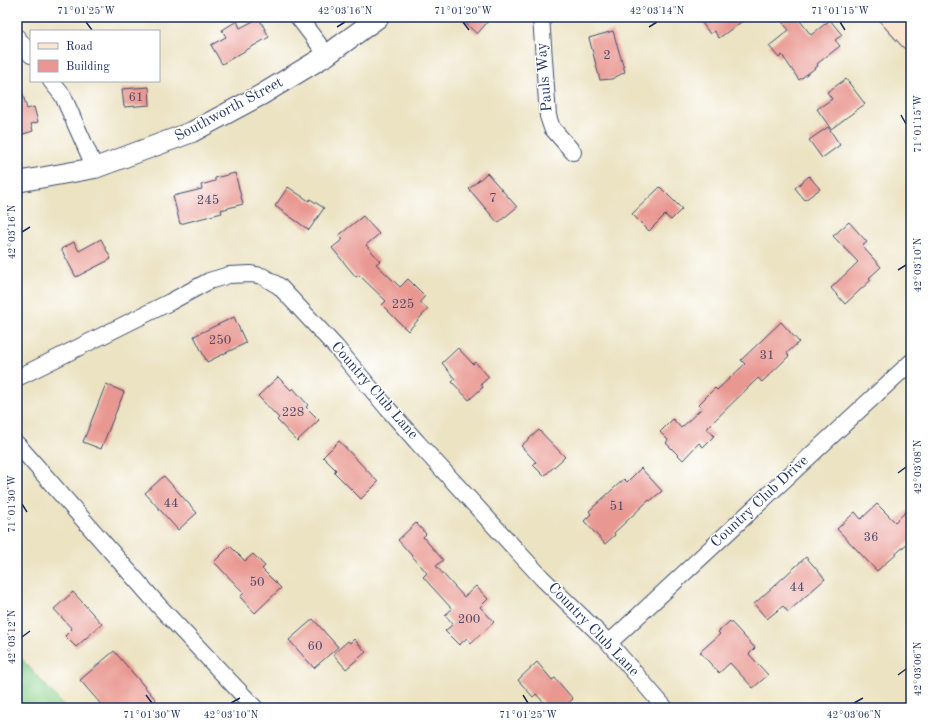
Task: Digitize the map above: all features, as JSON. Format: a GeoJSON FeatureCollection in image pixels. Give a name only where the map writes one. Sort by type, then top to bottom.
{"type":"FeatureCollection","features":[{"type":"Feature","properties":{"kind":"main road"},"geometry":{"type":"LineString","coordinates":[[892,17],[911,39]]}},
{"type":"Feature","properties":{"kind":"street"},"geometry":{"type":"LineString","coordinates":[[298,17],[327,56]]}},
{"type":"Feature","properties":{"kind":"street","name":"Southworth Street"},"geometry":{"type":"LineString","coordinates":[[17,182],[95,168],[192,132],[261,95],[327,56],[380,17]]}},
{"type":"Feature","properties":{"kind":"street","name":"Pauls Way"},"geometry":{"type":"LineString","coordinates":[[540,17],[548,116],[552,128],[573,152]]}},
{"type":"Feature","properties":{"kind":"street"},"geometry":{"type":"LineString","coordinates":[[17,37],[30,54]]}},
{"type":"Feature","properties":{"kind":"street"},"geometry":{"type":"LineString","coordinates":[[52,82],[63,96],[95,168]]}},
{"type":"Feature","properties":{"kind":"street","name":"Country Club Lane"},"geometry":{"type":"LineString","coordinates":[[17,378],[209,281],[229,275],[251,274],[262,276],[279,286],[336,346],[393,415],[524,559],[609,643],[665,708]]}},
{"type":"Feature","properties":{"kind":"street","name":"Country Club Drive"},"geometry":{"type":"LineString","coordinates":[[609,643],[911,362]]}},
{"type":"Feature","properties":{"kind":"street"},"geometry":{"type":"LineString","coordinates":[[17,444],[154,601],[255,708]]}},
{"type":"Feature","properties":{"kind":"green space"},"geometry":{"type":"Polygon","coordinates":[[[17,654],[66,708],[17,708],[17,654]]]}},
{"type":"Feature","properties":{"kind":"building"},"geometry":{"type":"Polygon","coordinates":[[[459,17],[492,17],[477,34],[459,17]]]}},
{"type":"Feature","properties":{"kind":"building"},"geometry":{"type":"Polygon","coordinates":[[[698,17],[748,17],[719,38],[714,31],[710,34],[698,17]]]}},
{"type":"Feature","properties":{"kind":"building"},"geometry":{"type":"Polygon","coordinates":[[[778,17],[797,17],[811,35],[830,20],[842,35],[835,40],[840,46],[817,64],[818,66],[799,80],[782,55],[779,58],[769,46],[789,30],[778,17]]]}},
{"type":"Feature","properties":{"kind":"building"},"geometry":{"type":"Polygon","coordinates":[[[259,18],[269,37],[222,64],[211,45],[226,37],[222,30],[237,21],[240,28],[259,18]]]}},
{"type":"Feature","properties":{"kind":"building"},"geometry":{"type":"Polygon","coordinates":[[[613,31],[625,72],[612,79],[600,80],[589,38],[613,31]]]}},
{"type":"Feature","properties":{"kind":"building"},"geometry":{"type":"Polygon","coordinates":[[[846,79],[865,104],[831,129],[817,109],[832,99],[827,92],[846,79]]]}},
{"type":"Feature","properties":{"kind":"building"},"geometry":{"type":"Polygon","coordinates":[[[149,87],[150,105],[124,107],[122,89],[149,87]]]}},
{"type":"Feature","properties":{"kind":"building"},"geometry":{"type":"Polygon","coordinates":[[[21,88],[27,109],[34,107],[38,122],[31,124],[33,131],[17,136],[17,89],[21,88]]]}},
{"type":"Feature","properties":{"kind":"building"},"geometry":{"type":"Polygon","coordinates":[[[828,127],[840,145],[822,158],[809,140],[828,127]]]}},
{"type":"Feature","properties":{"kind":"building"},"geometry":{"type":"Polygon","coordinates":[[[235,173],[243,204],[221,210],[222,213],[180,224],[173,196],[202,189],[201,185],[215,181],[215,178],[235,173]]]}},
{"type":"Feature","properties":{"kind":"building"},"geometry":{"type":"Polygon","coordinates":[[[487,173],[517,207],[498,223],[469,189],[487,173]]]}},
{"type":"Feature","properties":{"kind":"building"},"geometry":{"type":"Polygon","coordinates":[[[809,176],[820,189],[805,200],[795,188],[809,176]]]}},
{"type":"Feature","properties":{"kind":"building"},"geometry":{"type":"Polygon","coordinates":[[[288,187],[309,201],[310,199],[324,208],[309,230],[275,206],[288,187]]]}},
{"type":"Feature","properties":{"kind":"building"},"geometry":{"type":"Polygon","coordinates":[[[660,187],[682,209],[671,220],[665,215],[649,231],[632,214],[660,187]]]}},
{"type":"Feature","properties":{"kind":"building"},"geometry":{"type":"Polygon","coordinates":[[[363,216],[379,234],[366,245],[380,261],[376,264],[400,287],[408,279],[425,296],[420,302],[428,309],[408,331],[382,305],[386,301],[359,275],[356,277],[332,248],[343,239],[338,236],[363,216]]]}},
{"type":"Feature","properties":{"kind":"building"},"geometry":{"type":"Polygon","coordinates":[[[849,222],[867,242],[862,246],[881,267],[869,278],[871,280],[845,304],[831,288],[858,262],[833,236],[849,222]]]}},
{"type":"Feature","properties":{"kind":"building"},"geometry":{"type":"Polygon","coordinates":[[[101,239],[111,259],[76,277],[61,249],[74,242],[79,251],[101,239]]]}},
{"type":"Feature","properties":{"kind":"building"},"geometry":{"type":"Polygon","coordinates":[[[234,317],[246,343],[207,362],[194,336],[234,317]]]}},
{"type":"Feature","properties":{"kind":"building"},"geometry":{"type":"Polygon","coordinates":[[[781,322],[799,342],[787,353],[789,356],[762,382],[758,378],[707,428],[714,436],[703,447],[699,443],[683,460],[666,443],[668,440],[660,432],[673,419],[681,428],[702,408],[698,405],[715,388],[717,390],[745,364],[741,360],[781,322]]]}},
{"type":"Feature","properties":{"kind":"building"},"geometry":{"type":"Polygon","coordinates":[[[458,348],[473,364],[475,362],[489,377],[481,384],[483,387],[469,400],[452,382],[455,379],[442,363],[458,348]]]}},
{"type":"Feature","properties":{"kind":"building"},"geometry":{"type":"Polygon","coordinates":[[[278,377],[291,390],[293,388],[308,405],[306,407],[319,420],[297,441],[277,420],[279,418],[258,396],[278,377]]]}},
{"type":"Feature","properties":{"kind":"building"},"geometry":{"type":"Polygon","coordinates":[[[106,384],[124,392],[101,449],[83,442],[106,384]]]}},
{"type":"Feature","properties":{"kind":"building"},"geometry":{"type":"Polygon","coordinates":[[[539,430],[565,457],[544,476],[533,465],[536,462],[521,446],[539,430]]]}},
{"type":"Feature","properties":{"kind":"building"},"geometry":{"type":"Polygon","coordinates":[[[339,441],[378,482],[361,499],[334,472],[336,470],[323,457],[339,441]]]}},
{"type":"Feature","properties":{"kind":"building"},"geometry":{"type":"Polygon","coordinates":[[[641,468],[662,491],[650,501],[649,500],[614,533],[615,535],[605,544],[584,521],[591,514],[589,511],[624,479],[627,482],[641,468]]]}},
{"type":"Feature","properties":{"kind":"building"},"geometry":{"type":"Polygon","coordinates":[[[164,476],[197,513],[178,530],[145,493],[164,476]]]}},
{"type":"Feature","properties":{"kind":"building"},"geometry":{"type":"Polygon","coordinates":[[[877,504],[895,522],[911,507],[911,540],[877,571],[837,529],[855,512],[861,519],[877,504]]]}},
{"type":"Feature","properties":{"kind":"building"},"geometry":{"type":"Polygon","coordinates":[[[416,523],[426,534],[423,537],[443,560],[436,566],[464,597],[476,586],[488,599],[480,607],[494,622],[471,643],[467,638],[459,645],[445,631],[453,624],[445,615],[452,609],[423,577],[427,573],[398,540],[416,523]]]}},
{"type":"Feature","properties":{"kind":"building"},"geometry":{"type":"Polygon","coordinates":[[[230,546],[245,561],[253,554],[265,566],[262,569],[281,588],[255,613],[240,597],[244,593],[214,562],[230,546]]]}},
{"type":"Feature","properties":{"kind":"building"},"geometry":{"type":"Polygon","coordinates":[[[806,557],[825,579],[788,612],[783,606],[767,619],[754,604],[806,557]]]}},
{"type":"Feature","properties":{"kind":"building"},"geometry":{"type":"Polygon","coordinates":[[[73,592],[102,624],[76,647],[65,636],[72,629],[54,609],[73,592]]]}},
{"type":"Feature","properties":{"kind":"building"},"geometry":{"type":"Polygon","coordinates":[[[313,619],[338,647],[314,668],[289,640],[313,619]]]}},
{"type":"Feature","properties":{"kind":"building"},"geometry":{"type":"Polygon","coordinates":[[[730,621],[755,648],[749,654],[768,675],[753,688],[730,663],[719,673],[700,652],[720,634],[718,632],[730,621]]]}},
{"type":"Feature","properties":{"kind":"building"},"geometry":{"type":"Polygon","coordinates":[[[354,639],[366,652],[346,669],[333,654],[348,641],[350,643],[354,639]]]}},
{"type":"Feature","properties":{"kind":"building"},"geometry":{"type":"Polygon","coordinates":[[[114,651],[156,700],[147,708],[104,708],[80,680],[114,651]]]}},
{"type":"Feature","properties":{"kind":"building"},"geometry":{"type":"Polygon","coordinates":[[[537,662],[552,680],[555,678],[573,699],[563,708],[549,708],[536,694],[533,697],[518,680],[537,662]]]}}]}
